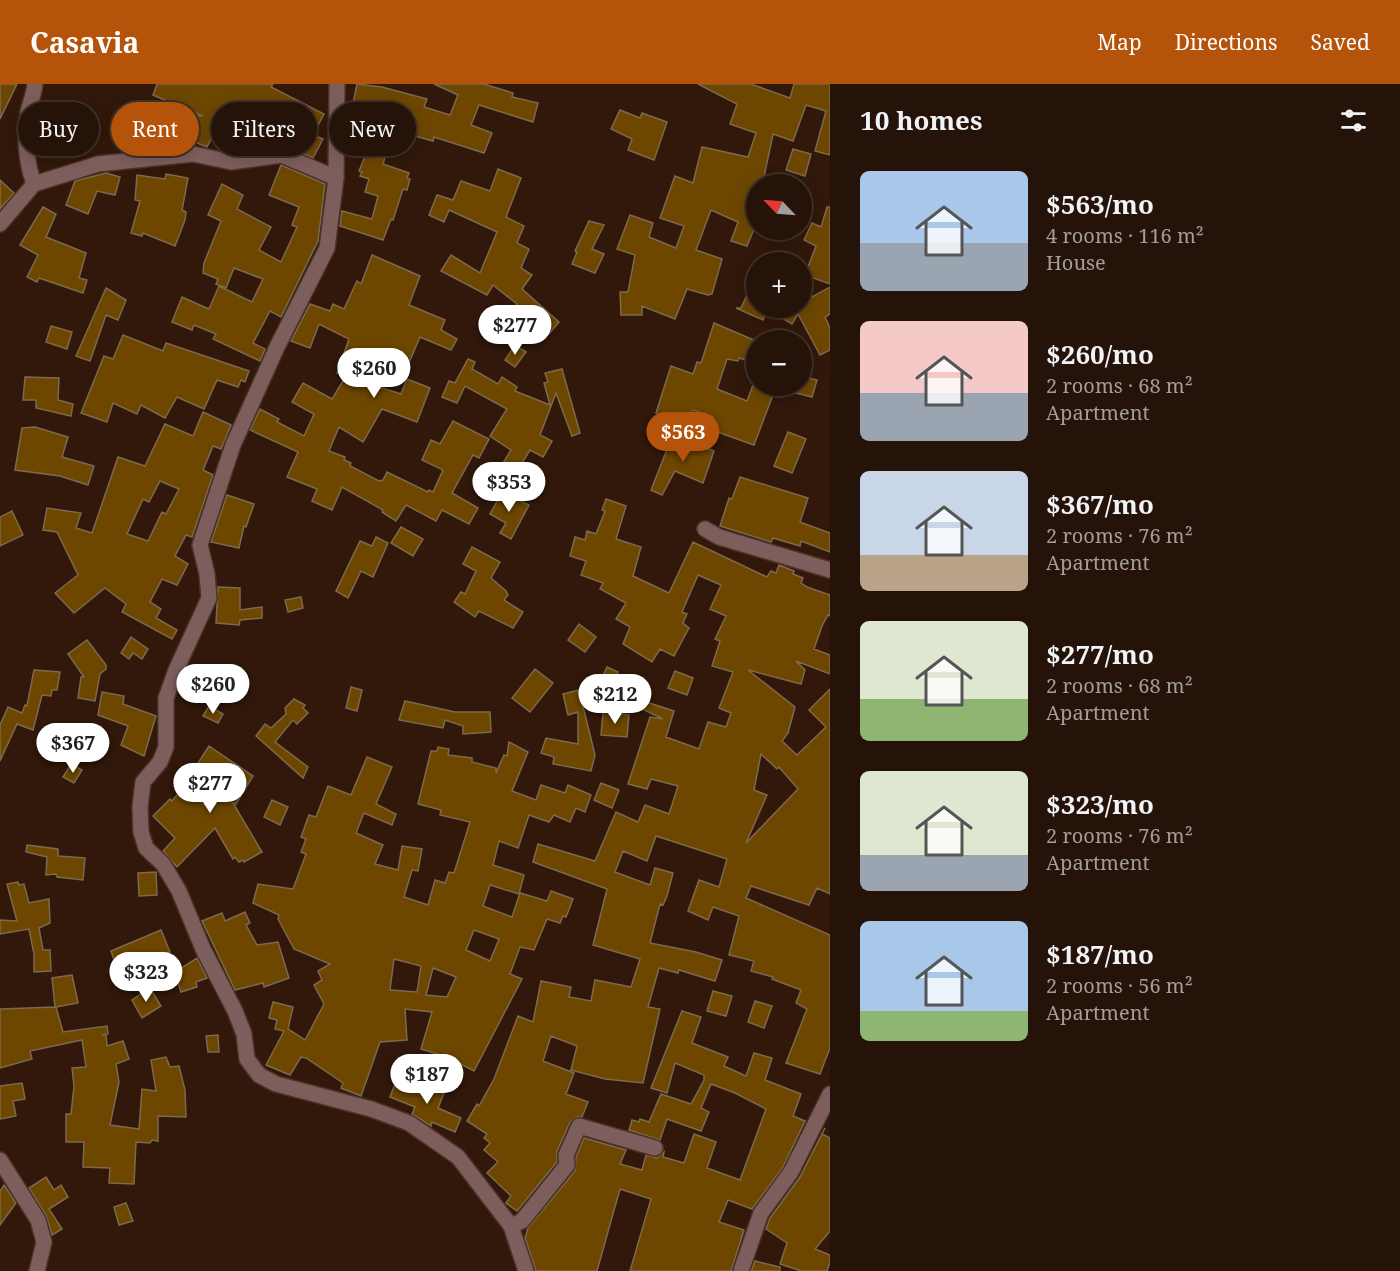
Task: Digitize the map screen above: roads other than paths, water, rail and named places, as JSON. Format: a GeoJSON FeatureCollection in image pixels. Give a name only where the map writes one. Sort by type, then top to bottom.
{"type":"FeatureCollection","features":[{"type":"Feature","properties":{"kind":"street"},"geometry":{"type":"LineString","coordinates":[[34,184],[29,171],[27,144],[28,112],[35,84]]}},
{"type":"Feature","properties":{"kind":"street"},"geometry":{"type":"LineString","coordinates":[[337,84],[336,178],[327,248],[277,347],[233,445],[200,545],[207,574],[209,598],[176,670],[166,698],[165,747],[160,762],[143,782],[140,807],[141,832],[146,848],[163,864],[179,891],[203,950],[235,1011],[244,1034],[247,1059],[259,1075],[276,1084],[371,1109],[409,1123],[458,1157],[511,1226],[526,1271]]}},
{"type":"Feature","properties":{"kind":"street"},"geometry":{"type":"LineString","coordinates":[[0,224],[34,184],[98,164],[193,154],[231,162],[282,155],[336,178]]}},
{"type":"Feature","properties":{"kind":"street"},"geometry":{"type":"LineString","coordinates":[[705,529],[719,537],[830,570]]}},
{"type":"Feature","properties":{"kind":"street"},"geometry":{"type":"LineString","coordinates":[[741,1271],[761,1213],[791,1172],[830,1094]]}},
{"type":"Feature","properties":{"kind":"street"},"geometry":{"type":"LineString","coordinates":[[511,1226],[522,1221],[567,1164],[566,1155],[579,1126],[655,1148]]}},
{"type":"Feature","properties":{"kind":"street"},"geometry":{"type":"LineString","coordinates":[[0,1160],[38,1220],[44,1242],[37,1271]]}}]}
